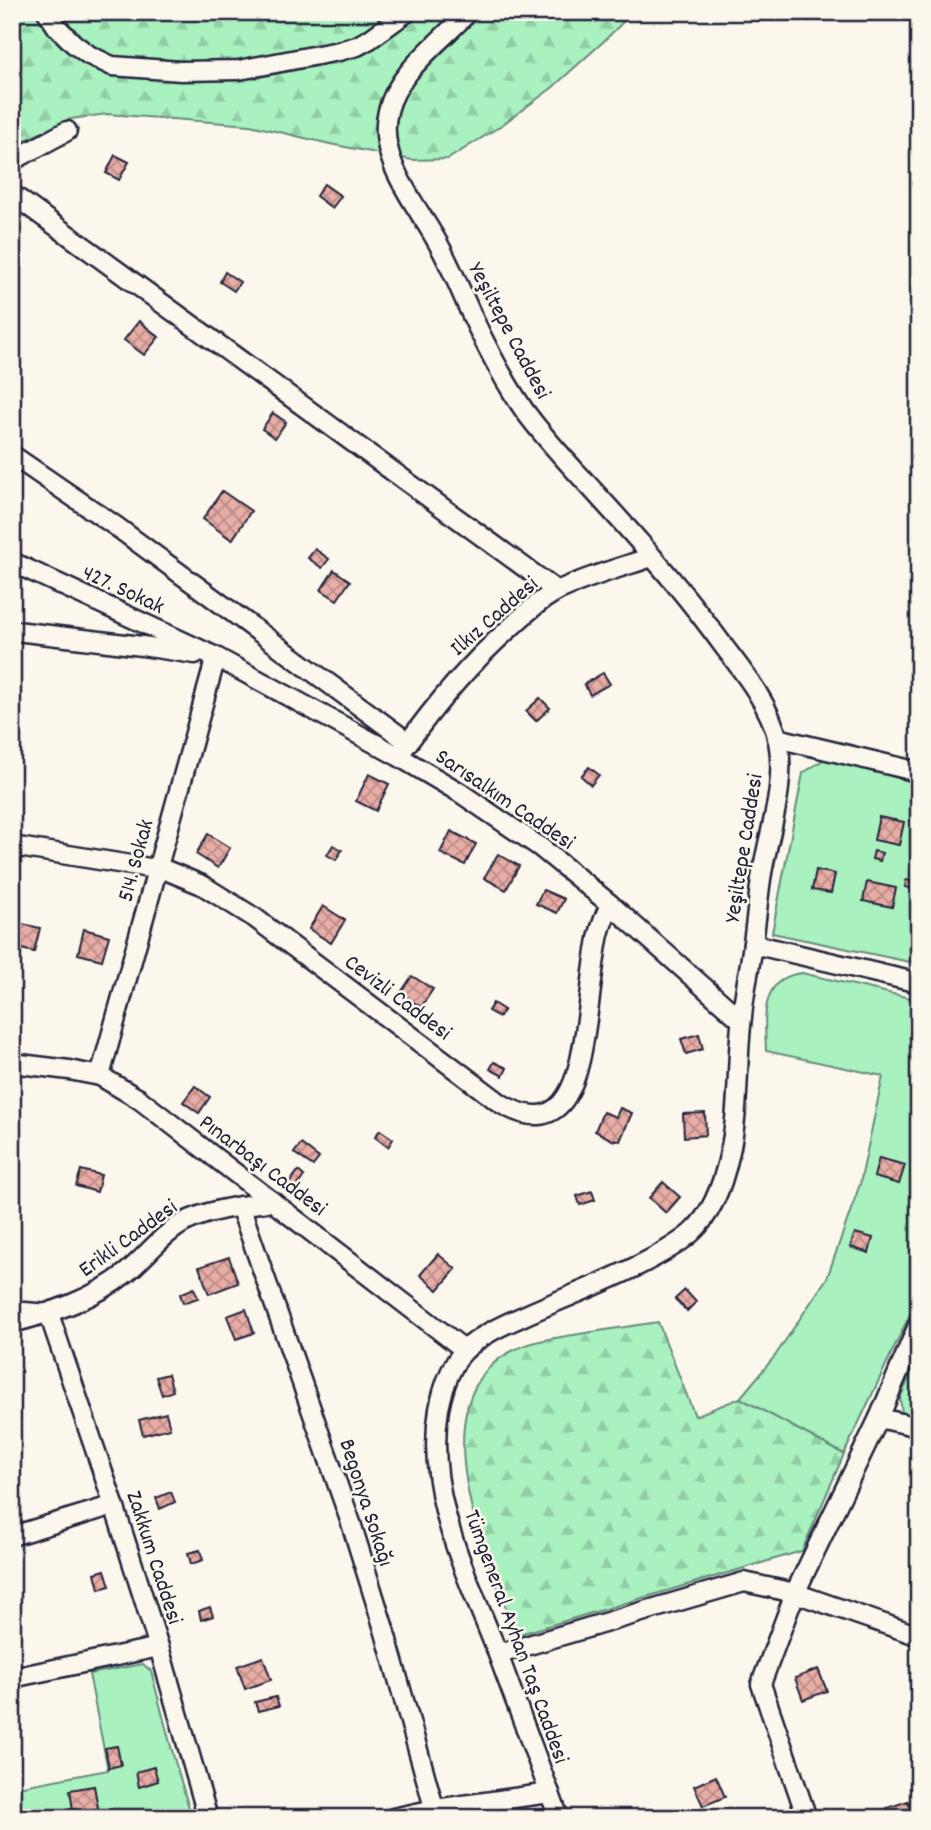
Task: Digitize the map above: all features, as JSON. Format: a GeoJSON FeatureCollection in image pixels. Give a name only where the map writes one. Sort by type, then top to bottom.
{"type":"FeatureCollection","features":[{"type":"Feature","properties":{"kind":"street"},"geometry":{"type":"LineString","coordinates":[[47,12],[74,44],[112,66],[181,71],[239,70],[340,51],[370,39],[407,12]]}},
{"type":"Feature","properties":{"kind":"street","name":"Yeşiltepe Caddesi"},"geometry":{"type":"LineString","coordinates":[[465,1350],[505,1324],[627,1271],[665,1251],[690,1235],[706,1217],[720,1188],[730,1153],[736,1114],[741,1020],[761,877],[779,783],[780,759],[777,738],[769,715],[737,663],[679,586],[553,447],[520,404],[473,320],[445,257],[396,170],[386,137],[386,119],[397,87],[468,12]]}},
{"type":"Feature","properties":{"kind":"street"},"geometry":{"type":"LineString","coordinates":[[12,161],[67,131]]}},
{"type":"Feature","properties":{"kind":"street"},"geometry":{"type":"LineString","coordinates":[[12,194],[557,591]]}},
{"type":"Feature","properties":{"kind":"street"},"geometry":{"type":"LineString","coordinates":[[12,455],[117,527],[403,749]]}},
{"type":"Feature","properties":{"kind":"street","name":"Ilkız Caddesi"},"geometry":{"type":"LineString","coordinates":[[403,749],[447,691],[480,656],[540,602],[557,591],[652,556]]}},
{"type":"Feature","properties":{"kind":"street","name":"427. Sokak"},"geometry":{"type":"LineString","coordinates":[[12,562],[216,657]]}},
{"type":"Feature","properties":{"kind":"street"},"geometry":{"type":"LineString","coordinates":[[16,631],[216,657]]}},
{"type":"Feature","properties":{"kind":"street","name":"Sarısalkım Caddesi"},"geometry":{"type":"LineString","coordinates":[[216,657],[403,749],[540,847],[610,904],[741,1020]]}},
{"type":"Feature","properties":{"kind":"street","name":"514. Sokak"},"geometry":{"type":"LineString","coordinates":[[100,1076],[216,657]]}},
{"type":"Feature","properties":{"kind":"street"},"geometry":{"type":"LineString","coordinates":[[777,738],[919,772]]}},
{"type":"Feature","properties":{"kind":"street","name":"Cevizli Caddesi"},"geometry":{"type":"LineString","coordinates":[[12,846],[157,869],[184,876],[222,895],[500,1103],[523,1114],[539,1115],[550,1112],[560,1105],[574,1084],[585,1031],[598,939],[610,904]]}},
{"type":"Feature","properties":{"kind":"street"},"geometry":{"type":"LineString","coordinates":[[753,944],[919,983]]}},
{"type":"Feature","properties":{"kind":"street","name":"Pınarbaşı Caddesi"},"geometry":{"type":"LineString","coordinates":[[12,1063],[100,1076],[139,1099],[465,1350]]}},
{"type":"Feature","properties":{"kind":"street","name":"Erikli Caddesi"},"geometry":{"type":"LineString","coordinates":[[12,1323],[49,1314],[87,1297],[124,1275],[171,1231],[185,1223],[221,1210],[272,1201]]}},
{"type":"Feature","properties":{"kind":"street","name":"Begonya Sokağı"},"geometry":{"type":"LineString","coordinates":[[240,1206],[351,1523],[436,1813]]}},
{"type":"Feature","properties":{"kind":"street"},"geometry":{"type":"LineString","coordinates":[[12,1311],[49,1314]]}},
{"type":"Feature","properties":{"kind":"street","name":"Zakkum Caddesi"},"geometry":{"type":"LineString","coordinates":[[49,1314],[159,1647],[208,1818]]}},
{"type":"Feature","properties":{"kind":"street"},"geometry":{"type":"LineString","coordinates":[[807,1818],[761,1684],[795,1593],[879,1418],[919,1323]]}},
{"type":"Feature","properties":{"kind":"street","name":"Tümgeneral Ayhan Taş Caddesi"},"geometry":{"type":"LineString","coordinates":[[465,1350],[453,1366],[439,1408],[436,1435],[437,1470],[452,1536],[559,1818]]}},
{"type":"Feature","properties":{"kind":"street"},"geometry":{"type":"LineString","coordinates":[[879,1418],[919,1427]]}},
{"type":"Feature","properties":{"kind":"street"},"geometry":{"type":"LineString","coordinates":[[12,1536],[114,1505]]}},
{"type":"Feature","properties":{"kind":"street"},"geometry":{"type":"LineString","coordinates":[[498,1654],[744,1581],[795,1593],[919,1636]]}},
{"type":"Feature","properties":{"kind":"street"},"geometry":{"type":"LineString","coordinates":[[12,1678],[159,1647]]}},
{"type":"Feature","properties":{"kind":"street"},"geometry":{"type":"LineString","coordinates":[[393,1818],[550,1793]]}},
{"type":"Feature","properties":{"kind":"green space"},"geometry":{"type":"Polygon","coordinates":[[[12,12],[633,12],[552,88],[499,127],[448,159],[412,160],[250,125],[107,114],[71,119],[12,146],[12,12]]]}},
{"type":"Feature","properties":{"kind":"green space"},"geometry":{"type":"Polygon","coordinates":[[[834,759],[919,784],[919,923],[910,962],[772,933],[803,773],[823,760],[834,759]]]}},
{"type":"Feature","properties":{"kind":"green space"},"geometry":{"type":"Polygon","coordinates":[[[802,973],[919,1000],[919,1295],[844,1454],[740,1398],[775,1356],[827,1278],[860,1184],[883,1076],[766,1051],[766,1013],[771,991],[788,976],[802,973]]]}},
{"type":"Feature","properties":{"kind":"green space"},"geometry":{"type":"Polygon","coordinates":[[[658,1322],[695,1416],[740,1398],[844,1454],[802,1551],[517,1635],[490,1567],[467,1485],[463,1444],[468,1406],[483,1375],[520,1347],[553,1338],[658,1322]]]}},
{"type":"Feature","properties":{"kind":"green space"},"geometry":{"type":"Polygon","coordinates":[[[919,1356],[919,1417],[902,1413],[900,1398],[919,1356]]]}},
{"type":"Feature","properties":{"kind":"green space"},"geometry":{"type":"Polygon","coordinates":[[[143,1664],[151,1671],[192,1818],[12,1818],[12,1788],[108,1770],[89,1674],[143,1664]]]}},
{"type":"Feature","properties":{"kind":"building"},"geometry":{"type":"Polygon","coordinates":[[[115,155],[129,162],[119,180],[106,173],[115,155]]]}},
{"type":"Feature","properties":{"kind":"building"},"geometry":{"type":"Polygon","coordinates":[[[324,184],[341,196],[332,208],[316,196],[324,184]]]}},
{"type":"Feature","properties":{"kind":"building"},"geometry":{"type":"Polygon","coordinates":[[[12,217],[21,222],[12,238],[12,217]]]}},
{"type":"Feature","properties":{"kind":"building"},"geometry":{"type":"Polygon","coordinates":[[[225,272],[240,282],[234,291],[220,282],[225,272]]]}},
{"type":"Feature","properties":{"kind":"building"},"geometry":{"type":"Polygon","coordinates":[[[139,321],[159,337],[144,355],[124,340],[139,321]]]}},
{"type":"Feature","properties":{"kind":"building"},"geometry":{"type":"Polygon","coordinates":[[[273,413],[286,422],[275,438],[262,429],[273,413]]]}},
{"type":"Feature","properties":{"kind":"building"},"geometry":{"type":"Polygon","coordinates":[[[222,491],[251,511],[232,540],[203,519],[222,491]]]}},
{"type":"Feature","properties":{"kind":"building"},"geometry":{"type":"Polygon","coordinates":[[[315,549],[329,559],[322,568],[308,558],[315,549]]]}},
{"type":"Feature","properties":{"kind":"building"},"geometry":{"type":"Polygon","coordinates":[[[334,570],[350,581],[337,600],[321,590],[334,570]]]}},
{"type":"Feature","properties":{"kind":"building"},"geometry":{"type":"Polygon","coordinates":[[[603,673],[610,684],[590,695],[584,684],[603,673]]]}},
{"type":"Feature","properties":{"kind":"building"},"geometry":{"type":"Polygon","coordinates":[[[540,698],[550,708],[536,721],[526,711],[540,698]]]}},
{"type":"Feature","properties":{"kind":"building"},"geometry":{"type":"Polygon","coordinates":[[[589,767],[599,775],[591,785],[581,776],[589,767]]]}},
{"type":"Feature","properties":{"kind":"building"},"geometry":{"type":"Polygon","coordinates":[[[369,774],[389,784],[376,811],[356,801],[369,774]]]}},
{"type":"Feature","properties":{"kind":"building"},"geometry":{"type":"Polygon","coordinates":[[[879,817],[904,822],[899,845],[874,840],[879,817]]]}},
{"type":"Feature","properties":{"kind":"building"},"geometry":{"type":"Polygon","coordinates":[[[451,831],[476,844],[465,865],[440,853],[451,831]]]}},
{"type":"Feature","properties":{"kind":"building"},"geometry":{"type":"Polygon","coordinates":[[[208,834],[230,848],[218,868],[196,854],[208,834]]]}},
{"type":"Feature","properties":{"kind":"building"},"geometry":{"type":"Polygon","coordinates":[[[333,845],[342,850],[336,860],[327,855],[333,845]]]}},
{"type":"Feature","properties":{"kind":"building"},"geometry":{"type":"Polygon","coordinates":[[[874,851],[882,853],[880,861],[872,859],[874,851]]]}},
{"type":"Feature","properties":{"kind":"building"},"geometry":{"type":"Polygon","coordinates":[[[498,854],[519,866],[506,890],[484,878],[498,854]]]}},
{"type":"Feature","properties":{"kind":"building"},"geometry":{"type":"Polygon","coordinates":[[[816,870],[835,874],[831,893],[812,890],[816,870]]]}},
{"type":"Feature","properties":{"kind":"building"},"geometry":{"type":"Polygon","coordinates":[[[906,880],[916,882],[914,889],[905,887],[906,880]]]}},
{"type":"Feature","properties":{"kind":"building"},"geometry":{"type":"Polygon","coordinates":[[[867,882],[896,888],[892,907],[863,901],[867,882]]]}},
{"type":"Feature","properties":{"kind":"building"},"geometry":{"type":"Polygon","coordinates":[[[543,890],[564,899],[557,913],[536,904],[543,890]]]}},
{"type":"Feature","properties":{"kind":"building"},"geometry":{"type":"Polygon","coordinates":[[[323,906],[345,920],[331,943],[309,929],[323,906]]]}},
{"type":"Feature","properties":{"kind":"building"},"geometry":{"type":"Polygon","coordinates":[[[14,922],[40,928],[34,952],[12,947],[14,922]]]}},
{"type":"Feature","properties":{"kind":"building"},"geometry":{"type":"Polygon","coordinates":[[[84,929],[109,936],[102,960],[78,954],[84,929]]]}},
{"type":"Feature","properties":{"kind":"building"},"geometry":{"type":"Polygon","coordinates":[[[412,976],[433,989],[421,1007],[400,994],[412,976]]]}},
{"type":"Feature","properties":{"kind":"building"},"geometry":{"type":"Polygon","coordinates":[[[493,1003],[504,1010],[499,1017],[488,1011],[493,1003]]]}},
{"type":"Feature","properties":{"kind":"building"},"geometry":{"type":"Polygon","coordinates":[[[699,1034],[703,1049],[686,1054],[681,1039],[699,1034]]]}},
{"type":"Feature","properties":{"kind":"building"},"geometry":{"type":"Polygon","coordinates":[[[494,1062],[507,1068],[503,1076],[490,1069],[494,1062]]]}},
{"type":"Feature","properties":{"kind":"building"},"geometry":{"type":"Polygon","coordinates":[[[195,1086],[210,1097],[199,1113],[183,1102],[195,1086]]]}},
{"type":"Feature","properties":{"kind":"building"},"geometry":{"type":"Polygon","coordinates":[[[620,1108],[632,1113],[620,1141],[614,1141],[595,1131],[603,1112],[616,1117],[620,1108]]]}},
{"type":"Feature","properties":{"kind":"building"},"geometry":{"type":"Polygon","coordinates":[[[705,1113],[706,1135],[684,1137],[683,1114],[705,1113]]]}},
{"type":"Feature","properties":{"kind":"building"},"geometry":{"type":"Polygon","coordinates":[[[380,1130],[393,1139],[388,1147],[375,1137],[380,1130]]]}},
{"type":"Feature","properties":{"kind":"building"},"geometry":{"type":"Polygon","coordinates":[[[301,1144],[319,1158],[313,1166],[294,1153],[301,1144]]]}},
{"type":"Feature","properties":{"kind":"building"},"geometry":{"type":"Polygon","coordinates":[[[879,1158],[905,1165],[899,1184],[874,1177],[879,1158]]]}},
{"type":"Feature","properties":{"kind":"building"},"geometry":{"type":"Polygon","coordinates":[[[81,1170],[101,1175],[97,1192],[76,1186],[81,1170]]]}},
{"type":"Feature","properties":{"kind":"building"},"geometry":{"type":"Polygon","coordinates":[[[298,1171],[304,1176],[295,1189],[288,1185],[298,1171]]]}},
{"type":"Feature","properties":{"kind":"building"},"geometry":{"type":"Polygon","coordinates":[[[663,1182],[680,1197],[666,1213],[649,1198],[663,1182]]]}},
{"type":"Feature","properties":{"kind":"building"},"geometry":{"type":"Polygon","coordinates":[[[592,1191],[595,1200],[580,1205],[577,1196],[592,1191]]]}},
{"type":"Feature","properties":{"kind":"building"},"geometry":{"type":"Polygon","coordinates":[[[855,1233],[873,1238],[869,1253],[850,1247],[855,1233]]]}},
{"type":"Feature","properties":{"kind":"building"},"geometry":{"type":"Polygon","coordinates":[[[438,1254],[456,1269],[438,1290],[420,1275],[438,1254]]]}},
{"type":"Feature","properties":{"kind":"building"},"geometry":{"type":"Polygon","coordinates":[[[229,1257],[238,1283],[209,1294],[199,1267],[229,1257]]]}},
{"type":"Feature","properties":{"kind":"building"},"geometry":{"type":"Polygon","coordinates":[[[194,1288],[198,1298],[183,1303],[180,1294],[194,1288]]]}},
{"type":"Feature","properties":{"kind":"building"},"geometry":{"type":"Polygon","coordinates":[[[685,1290],[696,1302],[687,1311],[675,1299],[685,1290]]]}},
{"type":"Feature","properties":{"kind":"building"},"geometry":{"type":"Polygon","coordinates":[[[246,1309],[254,1333],[236,1339],[227,1316],[246,1309]]]}},
{"type":"Feature","properties":{"kind":"building"},"geometry":{"type":"Polygon","coordinates":[[[168,1374],[173,1391],[162,1395],[156,1377],[168,1374]]]}},
{"type":"Feature","properties":{"kind":"building"},"geometry":{"type":"Polygon","coordinates":[[[166,1413],[170,1428],[143,1435],[139,1420],[166,1413]]]}},
{"type":"Feature","properties":{"kind":"building"},"geometry":{"type":"Polygon","coordinates":[[[171,1492],[175,1502],[160,1509],[156,1498],[171,1492]]]}},
{"type":"Feature","properties":{"kind":"building"},"geometry":{"type":"Polygon","coordinates":[[[200,1550],[203,1560],[191,1564],[188,1553],[200,1550]]]}},
{"type":"Feature","properties":{"kind":"building"},"geometry":{"type":"Polygon","coordinates":[[[105,1570],[110,1586],[99,1589],[95,1573],[105,1570]]]}},
{"type":"Feature","properties":{"kind":"building"},"geometry":{"type":"Polygon","coordinates":[[[210,1607],[213,1616],[201,1620],[199,1611],[210,1607]]]}},
{"type":"Feature","properties":{"kind":"building"},"geometry":{"type":"Polygon","coordinates":[[[263,1657],[271,1680],[245,1689],[237,1666],[263,1657]]]}},
{"type":"Feature","properties":{"kind":"building"},"geometry":{"type":"Polygon","coordinates":[[[818,1669],[827,1691],[803,1700],[795,1678],[818,1669]]]}},
{"type":"Feature","properties":{"kind":"building"},"geometry":{"type":"Polygon","coordinates":[[[276,1697],[279,1706],[258,1711],[255,1702],[276,1697]]]}},
{"type":"Feature","properties":{"kind":"building"},"geometry":{"type":"Polygon","coordinates":[[[117,1746],[121,1765],[109,1768],[105,1748],[117,1746]]]}},
{"type":"Feature","properties":{"kind":"building"},"geometry":{"type":"Polygon","coordinates":[[[154,1767],[158,1781],[139,1787],[136,1772],[154,1767]]]}},
{"type":"Feature","properties":{"kind":"building"},"geometry":{"type":"Polygon","coordinates":[[[716,1776],[725,1797],[703,1806],[694,1786],[716,1776]]]}},
{"type":"Feature","properties":{"kind":"building"},"geometry":{"type":"Polygon","coordinates":[[[94,1786],[99,1813],[74,1817],[70,1790],[94,1786]]]}},
{"type":"Feature","properties":{"kind":"building"},"geometry":{"type":"Polygon","coordinates":[[[908,1801],[915,1818],[891,1818],[887,1808],[908,1801]]]}}]}
